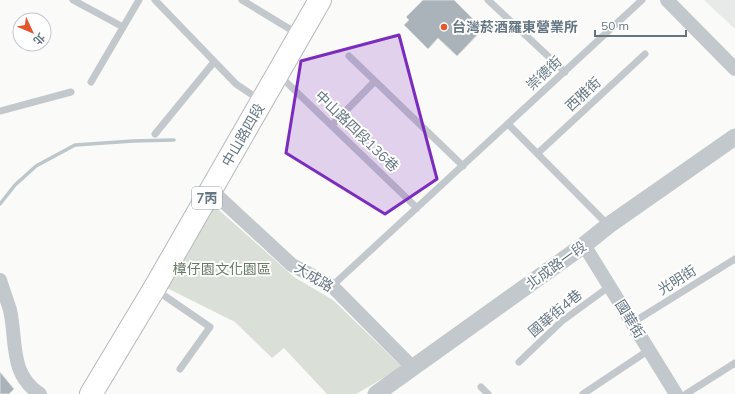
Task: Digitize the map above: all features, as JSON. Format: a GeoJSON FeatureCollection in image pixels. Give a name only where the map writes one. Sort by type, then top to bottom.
{"type":"FeatureCollection","features":[{"type":"Feature","properties":{"kind":"main road","name":"中山路四段"},"geometry":{"type":"LineString","coordinates":[[92,394],[320,0]]}},
{"type":"Feature","properties":{"kind":"street"},"geometry":{"type":"LineString","coordinates":[[668,0],[735,69]]}},
{"type":"Feature","properties":{"kind":"street","name":"北成路一段"},"geometry":{"type":"LineString","coordinates":[[376,394],[584,245],[609,225],[735,137]]}},
{"type":"Feature","properties":{"kind":"street","name":"大成路"},"geometry":{"type":"LineString","coordinates":[[211,190],[292,265],[332,286],[413,368]]}},
{"type":"Feature","properties":{"kind":"street","name":"國華街"},"geometry":{"type":"LineString","coordinates":[[584,245],[676,394]]}},
{"type":"Feature","properties":{"kind":"street"},"geometry":{"type":"LineString","coordinates":[[0,280],[10,310],[15,350],[21,376],[31,388],[40,394]]}},
{"type":"Feature","properties":{"kind":"lane"},"geometry":{"type":"LineString","coordinates":[[73,0],[123,27]]}},
{"type":"Feature","properties":{"kind":"lane"},"geometry":{"type":"LineString","coordinates":[[91,82],[138,0]]}},
{"type":"Feature","properties":{"kind":"lane"},"geometry":{"type":"LineString","coordinates":[[155,0],[236,84],[262,101]]}},
{"type":"Feature","properties":{"kind":"lane"},"geometry":{"type":"LineString","coordinates":[[242,0],[300,35]]}},
{"type":"Feature","properties":{"kind":"lane"},"geometry":{"type":"LineString","coordinates":[[488,0],[565,72]]}},
{"type":"Feature","properties":{"kind":"lane","name":"崇德街"},"geometry":{"type":"LineString","coordinates":[[332,286],[642,0]]}},
{"type":"Feature","properties":{"kind":"lane","name":"西雅街"},"geometry":{"type":"LineString","coordinates":[[538,153],[645,54]]}},
{"type":"Feature","properties":{"kind":"lane"},"geometry":{"type":"LineString","coordinates":[[349,56],[463,166]]}},
{"type":"Feature","properties":{"kind":"lane"},"geometry":{"type":"LineString","coordinates":[[155,134],[214,62]]}},
{"type":"Feature","properties":{"kind":"lane","name":"中山路四段136巷"},"geometry":{"type":"LineString","coordinates":[[278,74],[417,208]]}},
{"type":"Feature","properties":{"kind":"lane"},"geometry":{"type":"LineString","coordinates":[[332,125],[375,81]]}},
{"type":"Feature","properties":{"kind":"lane"},"geometry":{"type":"LineString","coordinates":[[0,111],[71,92]]}},
{"type":"Feature","properties":{"kind":"lane"},"geometry":{"type":"LineString","coordinates":[[508,124],[609,225]]}},
{"type":"Feature","properties":{"kind":"lane","name":"光明街"},"geometry":{"type":"LineString","coordinates":[[632,323],[735,259]]}},
{"type":"Feature","properties":{"kind":"lane","name":"國華街4巷"},"geometry":{"type":"LineString","coordinates":[[519,362],[562,321],[610,286]]}},
{"type":"Feature","properties":{"kind":"lane"},"geometry":{"type":"LineString","coordinates":[[154,289],[210,327],[180,368]]}},
{"type":"Feature","properties":{"kind":"lane"},"geometry":{"type":"LineString","coordinates":[[583,394],[649,350]]}},
{"type":"Feature","properties":{"kind":"lane"},"geometry":{"type":"LineString","coordinates":[[686,394],[735,363]]}},
{"type":"Feature","properties":{"kind":"lane"},"geometry":{"type":"LineString","coordinates":[[480,387],[488,394]]}},
{"type":"Feature","properties":{"kind":"highlighted area"},"geometry":{"type":"Polygon","coordinates":[[[399,35],[437,179],[385,214],[286,153],[301,61],[399,35]]]}},
{"type":"Feature","properties":{"kind":"shaded area"},"geometry":{"type":"Polygon","coordinates":[[[704,0],[735,0],[735,29],[704,0]]]}},
{"type":"Feature","properties":{"kind":"green space","name":"樟仔園文化園區"},"geometry":{"type":"Polygon","coordinates":[[[211,203],[294,277],[333,300],[402,367],[356,394],[327,394],[284,348],[272,358],[235,322],[163,286],[211,203]]]}},
{"type":"Feature","properties":{"kind":"building","name":"台灣菸酒羅東營業所"},"geometry":{"type":"Polygon","coordinates":[[[423,0],[454,0],[483,29],[457,56],[438,38],[428,49],[404,25],[409,20],[406,17],[423,0]]]}},
{"type":"Feature","properties":{"kind":"building"},"geometry":{"type":"Polygon","coordinates":[[[0,372],[14,389],[9,394],[0,394],[0,372]]]}},
{"type":"Feature","properties":{"kind":"waterway"},"geometry":{"type":"LineString","coordinates":[[0,204],[15,185],[36,166],[75,145],[174,140]]}},
{"type":"Feature","properties":{"kind":"place","name":"台灣菸酒羅東營業所"},"geometry":{"type":"Point","coordinates":[444,27]}}]}
